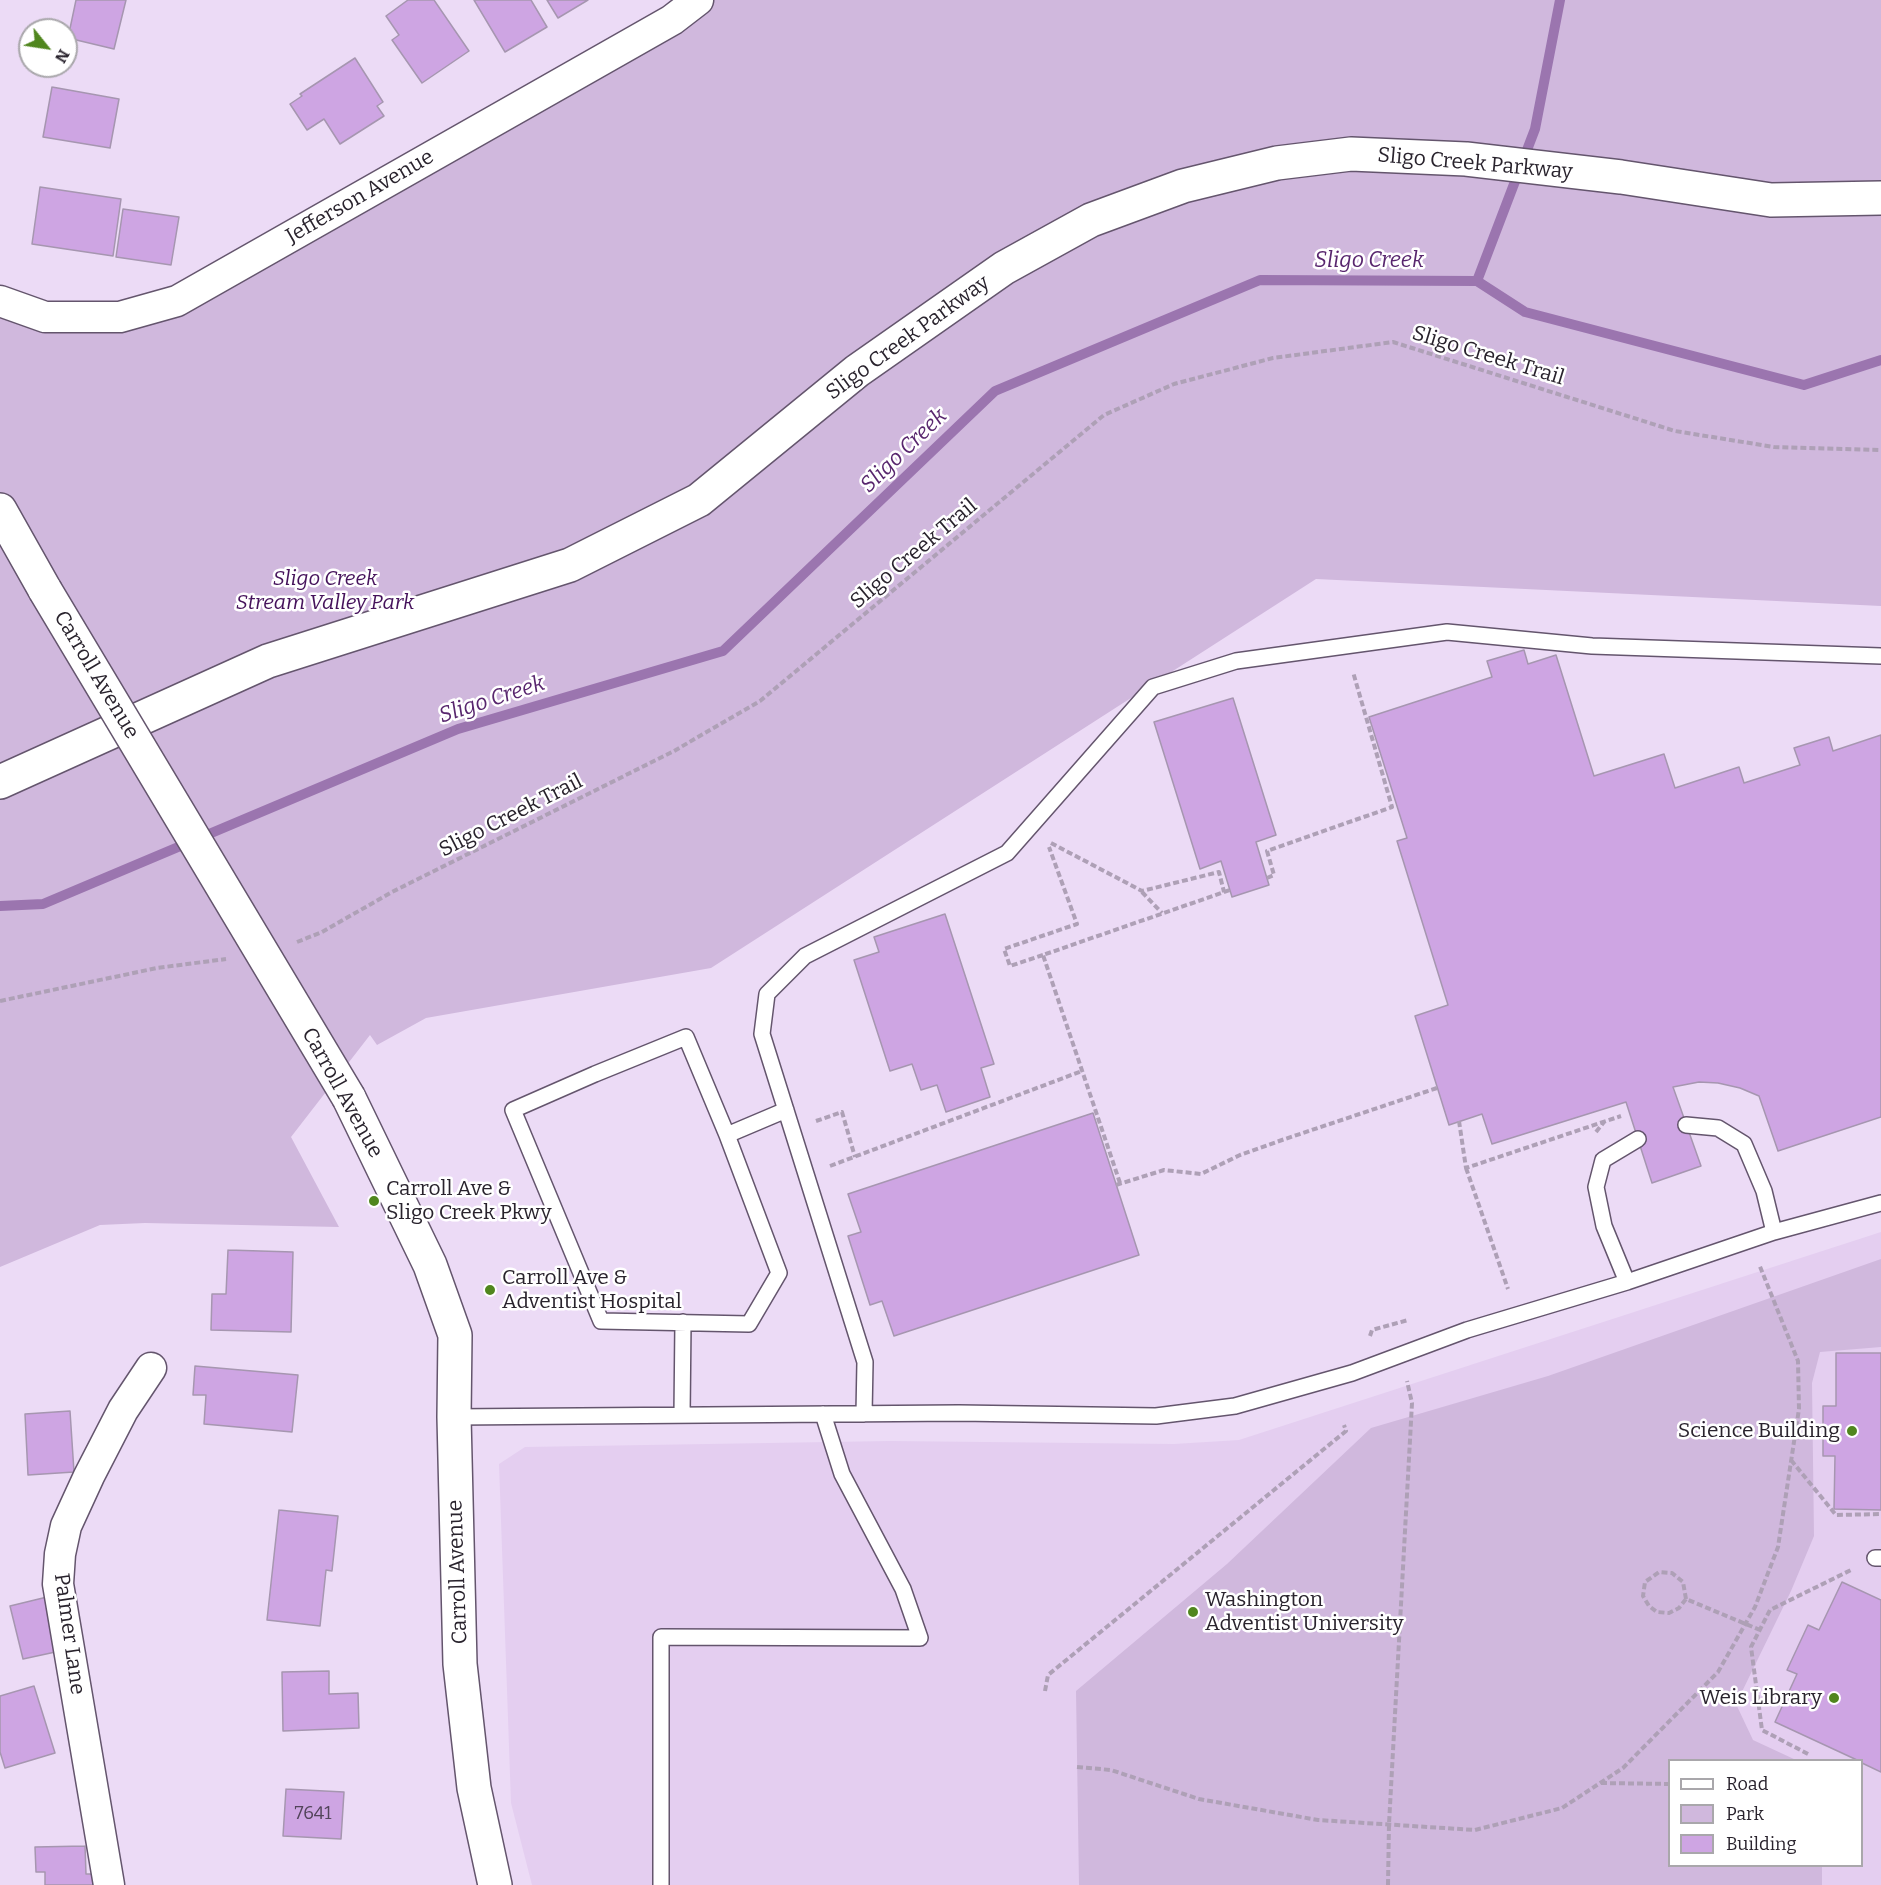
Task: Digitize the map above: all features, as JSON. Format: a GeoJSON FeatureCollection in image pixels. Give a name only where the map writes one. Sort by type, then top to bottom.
{"type":"FeatureCollection","features":[{"type":"Feature","properties":{"kind":"street","name":"Jefferson Avenue"},"geometry":{"type":"LineString","coordinates":[[0,301],[45,317],[56,317],[120,316],[177,301],[667,10],[698,0]]}},
{"type":"Feature","properties":{"kind":"street","name":"Sligo Creek Parkway"},"geometry":{"type":"LineString","coordinates":[[0,782],[268,661],[570,565],[699,500],[857,372],[1004,268],[1091,220],[1183,186],[1277,163],[1351,154],[1466,159],[1621,177],[1771,200],[1881,198]]}},
{"type":"Feature","properties":{"kind":"street","name":"Carroll Avenue"},"geometry":{"type":"LineString","coordinates":[[0,510],[45,590],[349,1098],[430,1265],[455,1335],[454,1417],[460,1664],[474,1788],[495,1885]]}},
{"type":"Feature","properties":{"kind":"street","name":"Palmer Lane"},"geometry":{"type":"LineString","coordinates":[[109,1885],[58,1584],[60,1554],[66,1526],[89,1476],[123,1410],[151,1368]]}},
{"type":"Feature","properties":{"kind":"lane"},"geometry":{"type":"LineString","coordinates":[[864,1414],[865,1362],[762,1034],[767,994],[805,956],[1007,853],[1153,687],[1236,661],[1447,632],[1592,646],[1881,656]]}},
{"type":"Feature","properties":{"kind":"lane"},"geometry":{"type":"LineString","coordinates":[[686,1037],[727,1135],[779,1273],[749,1324],[601,1321],[513,1110],[686,1037]]}},
{"type":"Feature","properties":{"kind":"lane"},"geometry":{"type":"LineString","coordinates":[[727,1135],[786,1110]]}},
{"type":"Feature","properties":{"kind":"lane"},"geometry":{"type":"LineString","coordinates":[[1686,1125],[1718,1128],[1744,1144],[1764,1191],[1774,1232]]}},
{"type":"Feature","properties":{"kind":"lane"},"geometry":{"type":"LineString","coordinates":[[1627,1282],[1604,1226],[1596,1187],[1603,1160],[1638,1139]]}},
{"type":"Feature","properties":{"kind":"lane"},"geometry":{"type":"LineString","coordinates":[[454,1417],[959,1413],[1156,1416],[1235,1406],[1352,1373],[1467,1330],[1627,1282],[1774,1232],[1881,1203]]}},
{"type":"Feature","properties":{"kind":"lane"},"geometry":{"type":"LineString","coordinates":[[682,1415],[683,1322]]}},
{"type":"Feature","properties":{"kind":"lane"},"geometry":{"type":"LineString","coordinates":[[661,1885],[661,1637],[920,1638],[903,1589],[842,1474],[823,1414]]}},
{"type":"Feature","properties":{"kind":"path","name":"Sligo Creek Trail"},"geometry":{"type":"LineString","coordinates":[[289,945],[322,932],[392,892],[674,751],[760,700],[1104,415],[1174,384],[1273,358],[1394,342],[1675,430],[1774,447],[1881,450]]}},
{"type":"Feature","properties":{"kind":"path"},"geometry":{"type":"LineString","coordinates":[[1267,878],[1274,875],[1267,851],[1392,807],[1345,646]]}},
{"type":"Feature","properties":{"kind":"path"},"geometry":{"type":"LineString","coordinates":[[1162,913],[1142,891],[1047,841],[1077,924],[1004,949],[1010,966],[1230,890]]}},
{"type":"Feature","properties":{"kind":"path"},"geometry":{"type":"LineString","coordinates":[[1142,891],[1219,872],[1224,892]]}},
{"type":"Feature","properties":{"kind":"path"},"geometry":{"type":"LineString","coordinates":[[1043,955],[1118,1184],[1164,1170],[1201,1174],[1240,1155],[1437,1088]]}},
{"type":"Feature","properties":{"kind":"path"},"geometry":{"type":"LineString","coordinates":[[0,1001],[157,968],[234,958]]}},
{"type":"Feature","properties":{"kind":"path"},"geometry":{"type":"LineString","coordinates":[[806,1174],[1082,1071]]}},
{"type":"Feature","properties":{"kind":"path"},"geometry":{"type":"LineString","coordinates":[[792,1130],[842,1112],[855,1157]]}},
{"type":"Feature","properties":{"kind":"path"},"geometry":{"type":"LineString","coordinates":[[1466,1168],[1630,1113]]}},
{"type":"Feature","properties":{"kind":"path"},"geometry":{"type":"LineString","coordinates":[[1459,1121],[1466,1168],[1508,1289]]}},
{"type":"Feature","properties":{"kind":"path"},"geometry":{"type":"LineString","coordinates":[[1593,1137],[1604,1122]]}},
{"type":"Feature","properties":{"kind":"path"},"geometry":{"type":"LineString","coordinates":[[1077,1767],[1112,1770],[1199,1799],[1318,1820],[1475,1830],[1562,1808],[1623,1768],[1718,1672],[1755,1607],[1778,1547],[1798,1409],[1798,1361],[1759,1262]]}},
{"type":"Feature","properties":{"kind":"path"},"geometry":{"type":"LineString","coordinates":[[1388,1885],[1389,1824],[1412,1403],[1400,1354]]}},
{"type":"Feature","properties":{"kind":"path"},"geometry":{"type":"LineString","coordinates":[[1045,1691],[1048,1675],[1346,1431],[1344,1425]]}},
{"type":"Feature","properties":{"kind":"path"},"geometry":{"type":"LineString","coordinates":[[1791,1459],[1836,1515],[1881,1514]]}},
{"type":"Feature","properties":{"kind":"path"},"geometry":{"type":"LineString","coordinates":[[1808,1754],[1762,1730],[1751,1647],[1770,1610],[1878,1558]]}},
{"type":"Feature","properties":{"kind":"path"},"geometry":{"type":"LineString","coordinates":[[1659,1572],[1672,1573],[1683,1582],[1686,1599],[1679,1608],[1669,1613],[1657,1612],[1649,1606],[1643,1596],[1645,1582],[1659,1572]]}},
{"type":"Feature","properties":{"kind":"path"},"geometry":{"type":"LineString","coordinates":[[1686,1599],[1760,1630]]}},
{"type":"Feature","properties":{"kind":"path"},"geometry":{"type":"LineString","coordinates":[[1601,1783],[1668,1784]]}},
{"type":"Feature","properties":{"kind":"shaded area","name":"Washington Adventist University"},"geometry":{"type":"Polygon","coordinates":[[[1881,1232],[1881,1885],[532,1885],[511,1803],[499,1464],[525,1447],[890,1441],[1174,1444],[1239,1440],[1881,1232]]]}},
{"type":"Feature","properties":{"kind":"green space","name":"Sligo Creek Stream Valley Park"},"geometry":{"type":"Polygon","coordinates":[[[709,0],[1881,0],[1881,606],[1316,579],[711,968],[426,1018],[377,1045],[370,1035],[291,1137],[339,1227],[145,1223],[100,1225],[0,1267],[0,314],[169,306],[709,0]]]}},
{"type":"Feature","properties":{"kind":"green space"},"geometry":{"type":"Polygon","coordinates":[[[1881,1259],[1881,1347],[1820,1352],[1812,1383],[1814,1536],[1791,1591],[1736,1704],[1753,1740],[1794,1759],[1668,1759],[1668,1867],[1822,1867],[1822,1885],[1079,1885],[1076,1691],[1227,1564],[1371,1428],[1548,1376],[1881,1259]]]}},
{"type":"Feature","properties":{"kind":"building"},"geometry":{"type":"Polygon","coordinates":[[[76,0],[126,0],[114,49],[78,40],[78,18],[72,18],[76,0]]]}},
{"type":"Feature","properties":{"kind":"building"},"geometry":{"type":"Polygon","coordinates":[[[408,0],[434,0],[469,51],[422,83],[392,40],[399,35],[386,16],[408,0]]]}},
{"type":"Feature","properties":{"kind":"building"},"geometry":{"type":"Polygon","coordinates":[[[474,0],[531,0],[547,27],[505,52],[474,0]]]}},
{"type":"Feature","properties":{"kind":"building"},"geometry":{"type":"Polygon","coordinates":[[[547,0],[588,0],[558,18],[547,0]]]}},
{"type":"Feature","properties":{"kind":"building"},"geometry":{"type":"Polygon","coordinates":[[[355,58],[383,102],[377,106],[384,116],[340,144],[324,119],[307,130],[290,104],[302,96],[300,94],[355,58]]]}},
{"type":"Feature","properties":{"kind":"building"},"geometry":{"type":"Polygon","coordinates":[[[52,87],[119,99],[110,148],[43,137],[52,87]]]}},
{"type":"Feature","properties":{"kind":"building"},"geometry":{"type":"Polygon","coordinates":[[[40,187],[121,199],[113,256],[32,244],[40,187]]]}},
{"type":"Feature","properties":{"kind":"building"},"geometry":{"type":"Polygon","coordinates":[[[123,209],[179,217],[171,265],[116,257],[123,209]]]}},
{"type":"Feature","properties":{"kind":"building"},"geometry":{"type":"Polygon","coordinates":[[[1524,650],[1528,664],[1556,655],[1594,776],[1664,754],[1675,788],[1739,767],[1744,783],[1800,765],[1794,748],[1829,737],[1833,751],[1881,735],[1881,1117],[1778,1151],[1759,1096],[1740,1088],[1718,1083],[1699,1082],[1673,1087],[1701,1166],[1652,1183],[1626,1102],[1492,1144],[1482,1114],[1449,1125],[1415,1016],[1448,1005],[1397,841],[1407,838],[1369,717],[1492,677],[1487,661],[1524,650]]]}},
{"type":"Feature","properties":{"kind":"building"},"geometry":{"type":"Polygon","coordinates":[[[1233,698],[1276,835],[1256,842],[1269,885],[1232,897],[1221,861],[1200,869],[1154,722],[1233,698]]]}},
{"type":"Feature","properties":{"kind":"building"},"geometry":{"type":"Polygon","coordinates":[[[945,914],[994,1064],[981,1068],[990,1097],[946,1112],[937,1085],[921,1090],[912,1064],[890,1071],[854,960],[879,952],[874,937],[945,914]]]}},
{"type":"Feature","properties":{"kind":"building"},"geometry":{"type":"Polygon","coordinates":[[[1093,1113],[1139,1255],[894,1336],[882,1301],[870,1305],[848,1236],[861,1232],[848,1194],[1093,1113]]]}},
{"type":"Feature","properties":{"kind":"building"},"geometry":{"type":"Polygon","coordinates":[[[228,1250],[293,1252],[291,1332],[211,1330],[212,1294],[226,1294],[228,1250]]]}},
{"type":"Feature","properties":{"kind":"building","name":"Science Building"},"geometry":{"type":"Polygon","coordinates":[[[1836,1353],[1881,1353],[1881,1510],[1834,1509],[1835,1456],[1823,1456],[1823,1406],[1836,1406],[1836,1353]]]}},
{"type":"Feature","properties":{"kind":"building"},"geometry":{"type":"Polygon","coordinates":[[[195,1366],[298,1375],[292,1432],[204,1424],[206,1395],[193,1395],[195,1366]]]}},
{"type":"Feature","properties":{"kind":"building"},"geometry":{"type":"Polygon","coordinates":[[[70,1411],[74,1472],[28,1475],[25,1414],[70,1411]]]}},
{"type":"Feature","properties":{"kind":"building"},"geometry":{"type":"Polygon","coordinates":[[[279,1510],[338,1516],[332,1571],[326,1570],[320,1626],[267,1620],[279,1510]]]}},
{"type":"Feature","properties":{"kind":"building","name":"Weis Library"},"geometry":{"type":"Polygon","coordinates":[[[1842,1582],[1881,1600],[1881,1772],[1863,1763],[1863,1759],[1855,1759],[1775,1722],[1797,1674],[1787,1670],[1808,1625],[1819,1630],[1842,1582]]]}},
{"type":"Feature","properties":{"kind":"building"},"geometry":{"type":"Polygon","coordinates":[[[47,1597],[60,1651],[23,1659],[10,1606],[47,1597]]]}},
{"type":"Feature","properties":{"kind":"building"},"geometry":{"type":"Polygon","coordinates":[[[329,1671],[329,1694],[358,1693],[359,1728],[283,1731],[282,1672],[329,1671]]]}},
{"type":"Feature","properties":{"kind":"building"},"geometry":{"type":"Polygon","coordinates":[[[34,1686],[55,1753],[5,1768],[0,1752],[0,1696],[34,1686]]]}},
{"type":"Feature","properties":{"kind":"building"},"geometry":{"type":"Polygon","coordinates":[[[286,1789],[344,1792],[341,1839],[283,1836],[286,1789]]]}},
{"type":"Feature","properties":{"kind":"building"},"geometry":{"type":"Polygon","coordinates":[[[85,1846],[86,1874],[97,1874],[97,1885],[45,1885],[45,1872],[36,1872],[35,1847],[85,1846]]]}},
{"type":"Feature","properties":{"kind":"waterway"},"geometry":{"type":"LineString","coordinates":[[1477,281],[1535,129],[1560,0]]}},
{"type":"Feature","properties":{"kind":"waterway","name":"Sligo Creek"},"geometry":{"type":"LineString","coordinates":[[0,906],[43,904],[458,729],[723,651],[995,391],[1260,280],[1477,281],[1525,312],[1804,385],[1881,360]]}},
{"type":"Feature","properties":{"kind":"place","name":"Carroll Ave & Sligo Creek Pkwy"},"geometry":{"type":"Point","coordinates":[374,1201]}},
{"type":"Feature","properties":{"kind":"place","name":"Carroll Ave & Adventist Hospital"},"geometry":{"type":"Point","coordinates":[490,1290]}},
{"type":"Feature","properties":{"kind":"place","name":"Science Building"},"geometry":{"type":"Point","coordinates":[1852,1431]}},
{"type":"Feature","properties":{"kind":"place","name":"Washington Adventist University"},"geometry":{"type":"Point","coordinates":[1193,1612]}},
{"type":"Feature","properties":{"kind":"place","name":"Weis Library"},"geometry":{"type":"Point","coordinates":[1834,1698]}}]}
